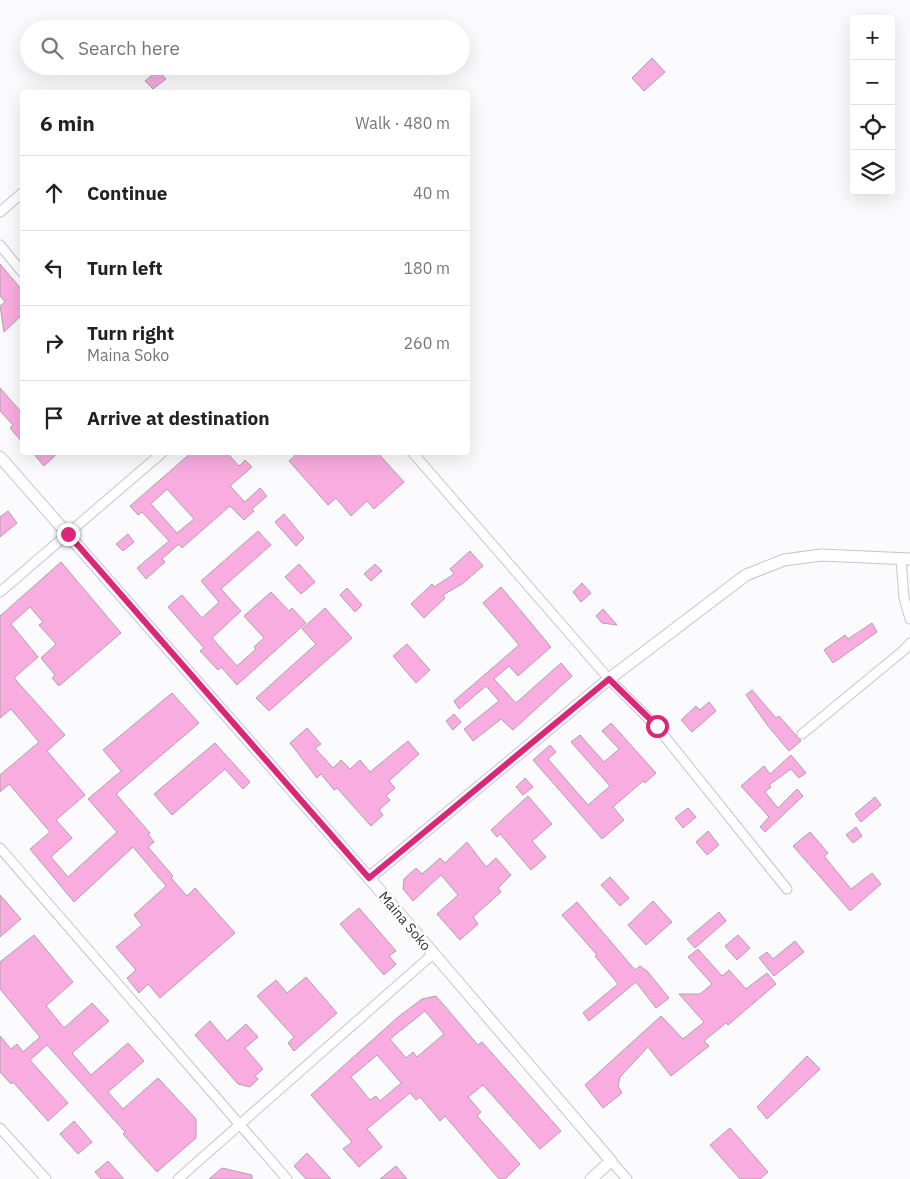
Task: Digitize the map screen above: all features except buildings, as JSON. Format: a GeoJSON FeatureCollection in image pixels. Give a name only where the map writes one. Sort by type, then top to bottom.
{"type":"FeatureCollection","features":[{"type":"Feature","properties":{"kind":"street"},"geometry":{"type":"LineString","coordinates":[[0,212],[20,195]]}},
{"type":"Feature","properties":{"kind":"street"},"geometry":{"type":"LineString","coordinates":[[0,246],[20,270]]}},
{"type":"Feature","properties":{"kind":"street"},"geometry":{"type":"LineString","coordinates":[[0,592],[160,455]]}},
{"type":"Feature","properties":{"kind":"street"},"geometry":{"type":"LineString","coordinates":[[415,455],[609,679],[657,726],[787,889]]}},
{"type":"Feature","properties":{"kind":"street","name":"Maina Soko"},"geometry":{"type":"LineString","coordinates":[[0,456],[369,878],[611,1161]]}},
{"type":"Feature","properties":{"kind":"street"},"geometry":{"type":"LineString","coordinates":[[369,878],[609,679],[746,575],[784,560],[821,555],[905,559],[904,598],[910,619]]}},
{"type":"Feature","properties":{"kind":"street"},"geometry":{"type":"LineString","coordinates":[[802,734],[910,643]]}},
{"type":"Feature","properties":{"kind":"street"},"geometry":{"type":"LineString","coordinates":[[0,848],[287,1179]]}},
{"type":"Feature","properties":{"kind":"street"},"geometry":{"type":"LineString","coordinates":[[178,1179],[433,954]]}},
{"type":"Feature","properties":{"kind":"street"},"geometry":{"type":"LineString","coordinates":[[0,1128],[46,1179]]}},
{"type":"Feature","properties":{"kind":"street"},"geometry":{"type":"LineString","coordinates":[[591,1179],[611,1161],[626,1179]]}},
{"type":"Feature","properties":{"kind":"route"},"geometry":{"type":"LineString","coordinates":[[68,534],[369,878],[609,679],[657,726]]}}]}
